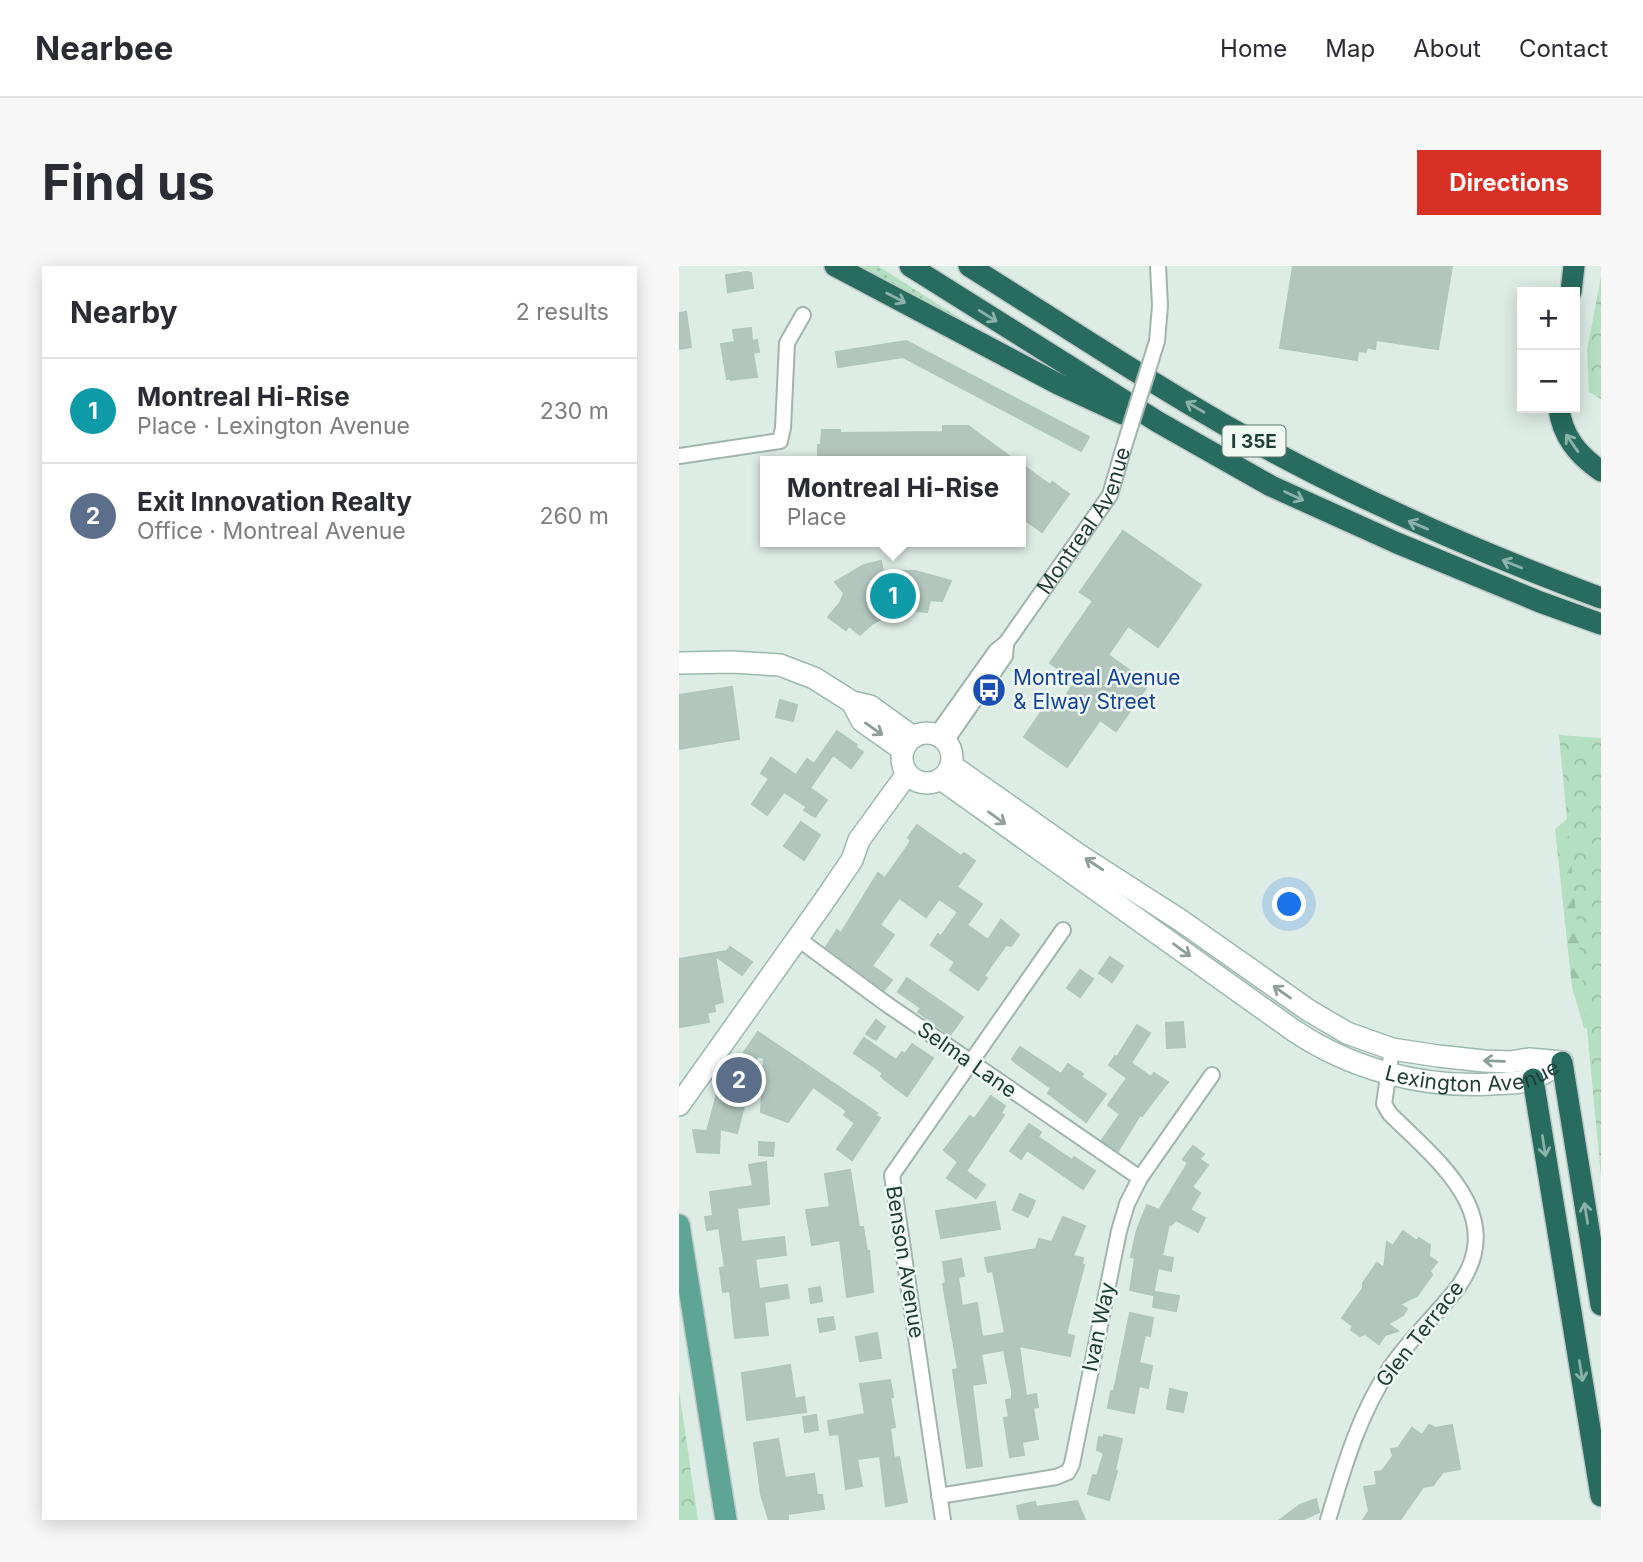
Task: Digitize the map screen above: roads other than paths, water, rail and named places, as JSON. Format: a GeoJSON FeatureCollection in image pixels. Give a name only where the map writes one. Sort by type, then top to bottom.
{"type":"FeatureCollection","features":[{"type":"Feature","properties":{"kind":"highway"},"geometry":{"type":"LineString","coordinates":[[835,266],[1058,384],[1234,464]]}},
{"type":"Feature","properties":{"kind":"highway","name":"I 35E"},"geometry":{"type":"LineString","coordinates":[[910,266],[1147,415],[1271,486],[1479,577],[1601,624]]}},
{"type":"Feature","properties":{"kind":"highway","name":"I 35E"},"geometry":{"type":"LineString","coordinates":[[969,266],[1180,399],[1246,437],[1406,520],[1480,552],[1601,598]]}},
{"type":"Feature","properties":{"kind":"highway"},"geometry":{"type":"LineString","coordinates":[[990,266],[1038,310]]}},
{"type":"Feature","properties":{"kind":"highway"},"geometry":{"type":"LineString","coordinates":[[1572,287],[1574,266]]}},
{"type":"Feature","properties":{"kind":"highway"},"geometry":{"type":"LineString","coordinates":[[1560,413],[1565,432],[1574,448],[1601,471]]}},
{"type":"Feature","properties":{"kind":"highway"},"geometry":{"type":"LineString","coordinates":[[1562,1062],[1601,1305]]}},
{"type":"Feature","properties":{"kind":"highway"},"geometry":{"type":"LineString","coordinates":[[1533,1079],[1601,1496]]}},
{"type":"Feature","properties":{"kind":"main road"},"geometry":{"type":"LineString","coordinates":[[679,1225],[685,1289],[726,1520]]}},
{"type":"Feature","properties":{"kind":"street","name":"Montreal Avenue"},"geometry":{"type":"LineString","coordinates":[[941,738],[1005,656],[1006,643],[1110,495],[1157,341],[1160,306],[1158,266]]}},
{"type":"Feature","properties":{"kind":"street"},"geometry":{"type":"LineString","coordinates":[[679,456],[780,441],[787,343],[803,315]]}},
{"type":"Feature","properties":{"kind":"street"},"geometry":{"type":"LineString","coordinates":[[679,663],[780,665],[814,678],[852,702],[862,720],[908,743]]}},
{"type":"Feature","properties":{"kind":"street"},"geometry":{"type":"LineString","coordinates":[[928,733],[941,738],[952,752],[946,772],[930,783],[912,777],[903,766],[908,743],[928,733]]}},
{"type":"Feature","properties":{"kind":"street","name":"Lexington Avenue"},"geometry":{"type":"LineString","coordinates":[[946,772],[1180,920],[1308,1010],[1347,1033],[1392,1049],[1484,1061],[1510,1062],[1529,1059],[1562,1062]]}},
{"type":"Feature","properties":{"kind":"street","name":"Lexington Avenue"},"geometry":{"type":"LineString","coordinates":[[946,772],[1315,1045],[1335,1055],[1387,1073],[1455,1085],[1513,1083],[1533,1079],[1562,1062]]}},
{"type":"Feature","properties":{"kind":"street"},"geometry":{"type":"LineString","coordinates":[[679,1105],[852,860],[871,845],[912,777]]}},
{"type":"Feature","properties":{"kind":"street","name":"Benson Avenue"},"geometry":{"type":"LineString","coordinates":[[943,1520],[892,1175],[1063,930]]}},
{"type":"Feature","properties":{"kind":"street","name":"Selma Lane"},"geometry":{"type":"LineString","coordinates":[[797,939],[1140,1178]]}},
{"type":"Feature","properties":{"kind":"street","name":"Glen Terrace"},"geometry":{"type":"LineString","coordinates":[[1328,1520],[1353,1441],[1378,1386],[1466,1275],[1475,1245],[1475,1223],[1459,1184],[1390,1114],[1384,1104],[1392,1049]]}},
{"type":"Feature","properties":{"kind":"street","name":"Ivan Way"},"geometry":{"type":"LineString","coordinates":[[939,1496],[1056,1477],[1068,1472],[1072,1464],[1119,1231],[1127,1204],[1140,1178],[1212,1075]]}},
{"type":"Feature","properties":{"kind":"place","name":"Montreal Hi-Rise"},"geometry":{"type":"Point","coordinates":[893,596]}},
{"type":"Feature","properties":{"kind":"place","name":"Montreal Avenue & Elway Street"},"geometry":{"type":"Point","coordinates":[989,690]}},
{"type":"Feature","properties":{"kind":"place","name":"Exit Innovation Realty"},"geometry":{"type":"Point","coordinates":[739,1080]}}]}
